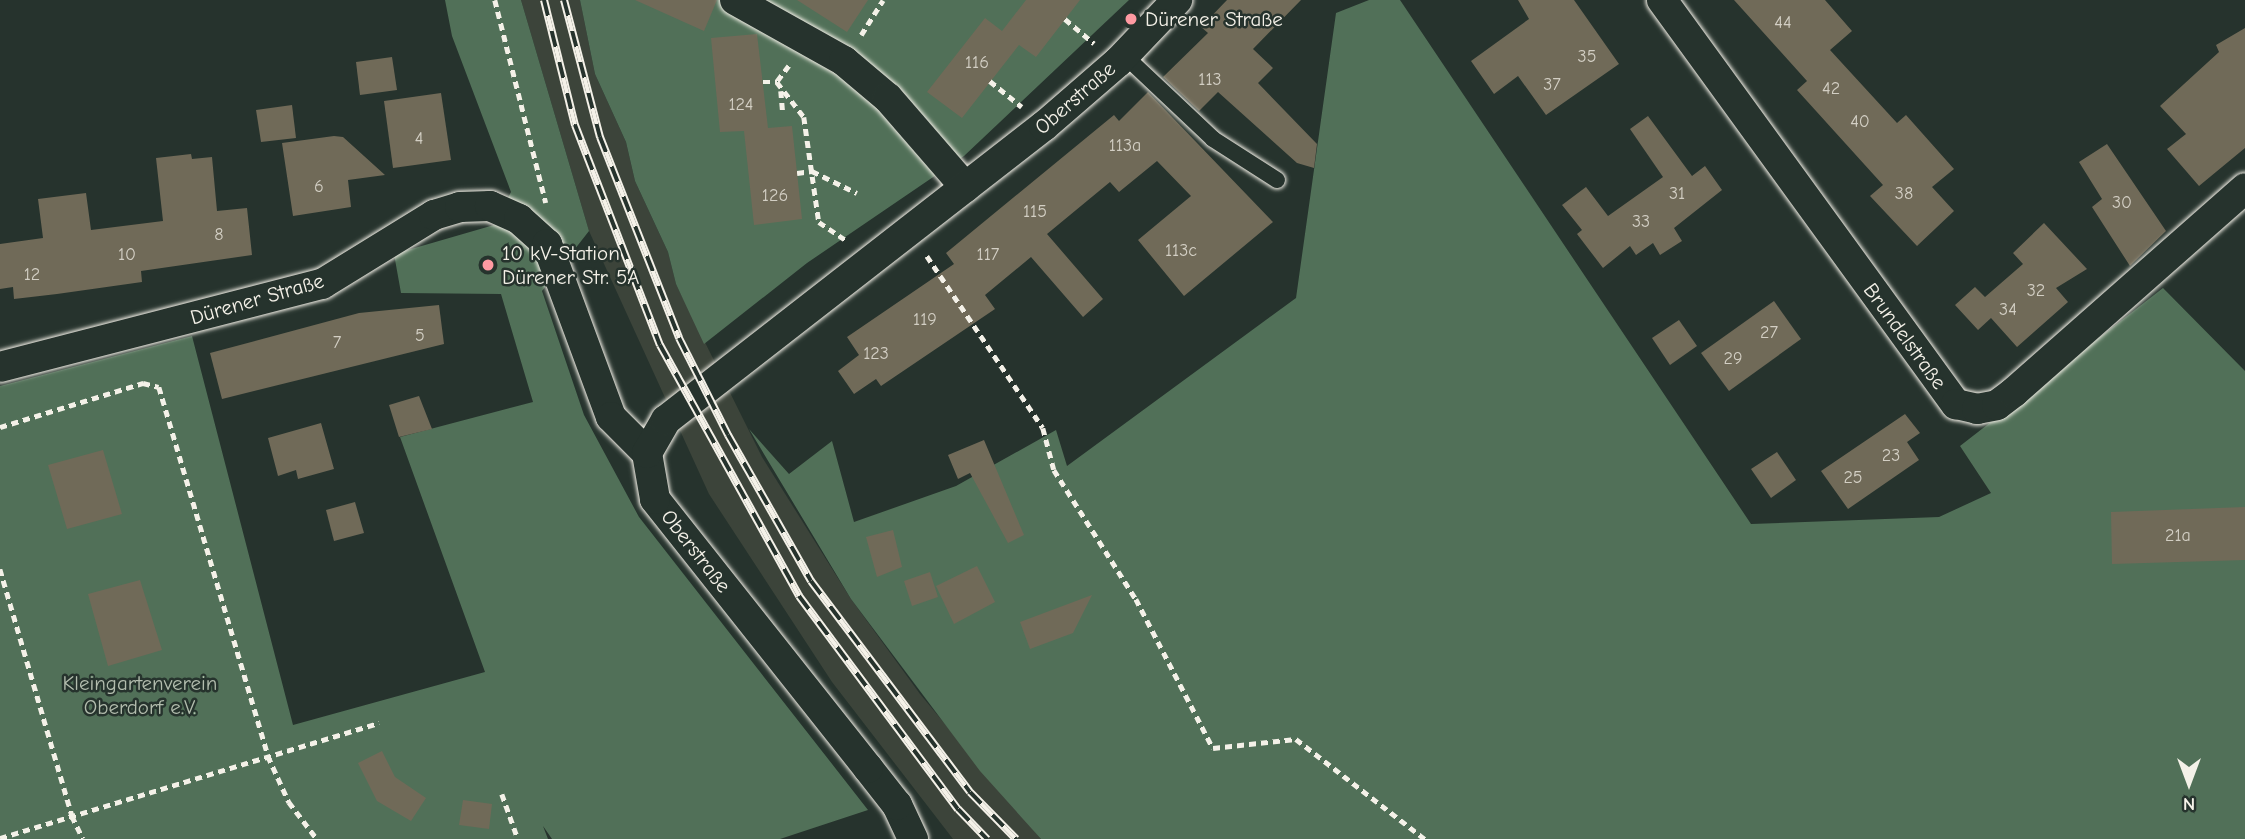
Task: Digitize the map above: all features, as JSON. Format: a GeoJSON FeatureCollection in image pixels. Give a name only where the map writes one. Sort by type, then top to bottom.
{"type":"FeatureCollection","features":[{"type":"Feature","properties":{"kind":"street"},"geometry":{"type":"LineString","coordinates":[[735,0],[844,61],[888,98],[965,187]]}},
{"type":"Feature","properties":{"kind":"street","name":"Oberstraße"},"geometry":{"type":"LineString","coordinates":[[913,839],[897,806],[655,499],[647,453],[666,420],[910,233],[1044,126],[1124,55],[1177,0]]}},
{"type":"Feature","properties":{"kind":"street","name":"Brundelstraße"},"geometry":{"type":"LineString","coordinates":[[1662,0],[1956,404],[1977,410],[1997,405],[2245,188]]}},
{"type":"Feature","properties":{"kind":"street","name":"Dürener Straße"},"geometry":{"type":"LineString","coordinates":[[0,367],[322,284],[355,267],[409,228],[460,207],[504,211],[547,244]]}},
{"type":"Feature","properties":{"kind":"street"},"geometry":{"type":"LineString","coordinates":[[547,244],[611,418],[647,453]]}},
{"type":"Feature","properties":{"kind":"lane"},"geometry":{"type":"LineString","coordinates":[[1124,55],[1213,139],[1277,180]]}},
{"type":"Feature","properties":{"kind":"path"},"geometry":{"type":"LineString","coordinates":[[495,0],[546,193],[547,244]]}},
{"type":"Feature","properties":{"kind":"path"},"geometry":{"type":"LineString","coordinates":[[844,61],[883,0]]}},
{"type":"Feature","properties":{"kind":"path"},"geometry":{"type":"LineString","coordinates":[[776,82],[806,38]]}},
{"type":"Feature","properties":{"kind":"path"},"geometry":{"type":"LineString","coordinates":[[990,81],[1044,126]]}},
{"type":"Feature","properties":{"kind":"path"},"geometry":{"type":"LineString","coordinates":[[763,82],[776,82]]}},
{"type":"Feature","properties":{"kind":"path"},"geometry":{"type":"LineString","coordinates":[[776,82],[804,117],[820,222],[873,260]]}},
{"type":"Feature","properties":{"kind":"path"},"geometry":{"type":"LineString","coordinates":[[781,90],[783,112]]}},
{"type":"Feature","properties":{"kind":"path"},"geometry":{"type":"LineString","coordinates":[[797,173],[812,171],[857,193]]}},
{"type":"Feature","properties":{"kind":"path"},"geometry":{"type":"LineString","coordinates":[[910,233],[1043,428],[1054,470],[1136,599],[1213,748],[1296,739],[1425,839]]}},
{"type":"Feature","properties":{"kind":"path"},"geometry":{"type":"LineString","coordinates":[[0,427],[143,383],[159,387],[268,755],[293,809],[317,839]]}},
{"type":"Feature","properties":{"kind":"path"},"geometry":{"type":"LineString","coordinates":[[0,569],[72,816],[83,839]]}},
{"type":"Feature","properties":{"kind":"path"},"geometry":{"type":"LineString","coordinates":[[0,838],[379,723]]}},
{"type":"Feature","properties":{"kind":"path"},"geometry":{"type":"LineString","coordinates":[[502,794],[518,839]]}},
{"type":"Feature","properties":{"kind":"shaded area"},"geometry":{"type":"Polygon","coordinates":[[[521,0],[580,0],[595,74],[626,142],[635,181],[668,252],[676,284],[762,457],[851,599],[920,694],[1041,839],[953,839],[832,682],[709,494],[589,231],[521,0]]]}},
{"type":"Feature","properties":{"kind":"green space","name":"Kleingartenverein Oberdorf e.V."},"geometry":{"type":"Polygon","coordinates":[[[445,0],[521,0],[589,231],[542,291],[584,415],[639,517],[868,810],[780,839],[552,839],[543,826],[548,839],[0,839],[0,386],[192,336],[293,725],[485,672],[400,437],[533,402],[501,294],[401,293],[394,254],[494,225],[511,192],[452,36],[445,0]]]}},
{"type":"Feature","properties":{"kind":"green space"},"geometry":{"type":"Polygon","coordinates":[[[580,0],[1129,0],[964,156],[807,263],[704,344],[676,284],[668,252],[635,181],[626,142],[595,74],[580,0]]]}},
{"type":"Feature","properties":{"kind":"green space"},"geometry":{"type":"Polygon","coordinates":[[[1369,0],[1400,0],[1751,524],[1939,517],[1991,493],[1960,446],[2163,288],[2245,371],[2245,839],[1041,839],[980,771],[851,599],[749,429],[789,474],[832,441],[854,522],[956,486],[1056,430],[1067,466],[1296,298],[1336,13],[1369,0]]]}},
{"type":"Feature","properties":{"kind":"building"},"geometry":{"type":"Polygon","coordinates":[[[635,0],[717,0],[704,31],[635,0]]]}},
{"type":"Feature","properties":{"kind":"building"},"geometry":{"type":"Polygon","coordinates":[[[797,0],[868,0],[847,32],[797,0]]]}},
{"type":"Feature","properties":{"kind":"building"},"geometry":{"type":"Polygon","coordinates":[[[1026,0],[1080,0],[1036,57],[1019,45],[962,118],[927,92],[985,18],[1002,31],[1026,0]]]}},
{"type":"Feature","properties":{"kind":"building"},"geometry":{"type":"Polygon","coordinates":[[[1227,0],[1301,0],[1253,49],[1273,68],[1258,83],[1317,144],[1314,168],[1297,163],[1218,92],[1199,111],[1163,77],[1208,33],[1201,27],[1227,0]]]}},
{"type":"Feature","properties":{"kind":"building"},"geometry":{"type":"Polygon","coordinates":[[[1518,0],[1574,0],[1619,64],[1546,115],[1518,76],[1494,94],[1471,61],[1529,19],[1518,0]]]}},
{"type":"Feature","properties":{"kind":"building"},"geometry":{"type":"Polygon","coordinates":[[[1734,0],[1825,0],[1852,31],[1830,50],[1897,123],[1906,115],[1954,169],[1932,187],[1954,211],[1917,246],[1870,196],[1883,185],[1797,90],[1807,81],[1734,0]]]}},
{"type":"Feature","properties":{"kind":"building"},"geometry":{"type":"Polygon","coordinates":[[[2245,28],[2245,148],[2199,186],[2167,149],[2186,134],[2160,106],[2219,52],[2216,45],[2245,28]]]}},
{"type":"Feature","properties":{"kind":"building"},"geometry":{"type":"Polygon","coordinates":[[[757,34],[768,128],[792,126],[802,219],[754,225],[744,131],[720,132],[711,38],[757,34]]]}},
{"type":"Feature","properties":{"kind":"building"},"geometry":{"type":"Polygon","coordinates":[[[392,57],[397,90],[360,95],[356,62],[392,57]]]}},
{"type":"Feature","properties":{"kind":"building"},"geometry":{"type":"Polygon","coordinates":[[[1148,92],[1273,222],[1184,296],[1138,240],[1191,196],[1157,161],[1119,192],[1110,182],[1047,234],[1103,299],[1083,317],[1031,257],[985,295],[995,309],[881,386],[876,379],[854,394],[838,371],[859,355],[847,337],[954,264],[946,253],[1114,115],[1119,121],[1148,92]]]}},
{"type":"Feature","properties":{"kind":"building"},"geometry":{"type":"Polygon","coordinates":[[[441,93],[451,160],[393,168],[384,101],[441,93]]]}},
{"type":"Feature","properties":{"kind":"building"},"geometry":{"type":"Polygon","coordinates":[[[292,105],[296,138],[261,142],[256,110],[292,105]]]}},
{"type":"Feature","properties":{"kind":"building"},"geometry":{"type":"Polygon","coordinates":[[[1648,116],[1692,176],[1705,166],[1722,190],[1674,228],[1682,241],[1660,255],[1653,243],[1636,255],[1630,246],[1603,268],[1577,234],[1582,230],[1562,205],[1586,187],[1608,216],[1663,177],[1630,129],[1648,116]]]}},
{"type":"Feature","properties":{"kind":"building"},"geometry":{"type":"Polygon","coordinates":[[[343,137],[385,175],[348,180],[351,207],[293,216],[282,143],[343,137]]]}},
{"type":"Feature","properties":{"kind":"building"},"geometry":{"type":"Polygon","coordinates":[[[2107,144],[2166,231],[2130,266],[2092,207],[2102,199],[2079,162],[2107,144]]]}},
{"type":"Feature","properties":{"kind":"building"},"geometry":{"type":"Polygon","coordinates":[[[191,154],[192,159],[212,157],[217,211],[247,208],[252,255],[141,271],[142,282],[57,294],[14,299],[13,287],[0,289],[0,244],[43,238],[38,199],[86,193],[91,230],[163,221],[156,158],[191,154]]]}},
{"type":"Feature","properties":{"kind":"building"},"geometry":{"type":"Polygon","coordinates":[[[2044,223],[2087,269],[2056,288],[2068,302],[2017,347],[1991,318],[1978,330],[1955,305],[1975,287],[1985,297],[2023,264],[2013,253],[2044,223]]]}},
{"type":"Feature","properties":{"kind":"building"},"geometry":{"type":"Polygon","coordinates":[[[1774,301],[1801,339],[1729,391],[1701,353],[1774,301]]]}},
{"type":"Feature","properties":{"kind":"building"},"geometry":{"type":"Polygon","coordinates":[[[439,305],[444,344],[222,399],[210,353],[359,313],[439,305]]]}},
{"type":"Feature","properties":{"kind":"building"},"geometry":{"type":"Polygon","coordinates":[[[1679,320],[1697,346],[1670,365],[1652,338],[1679,320]]]}},
{"type":"Feature","properties":{"kind":"building"},"geometry":{"type":"Polygon","coordinates":[[[419,396],[432,429],[399,437],[389,405],[419,396]]]}},
{"type":"Feature","properties":{"kind":"building"},"geometry":{"type":"Polygon","coordinates":[[[1905,414],[1920,433],[1907,442],[1919,460],[1848,509],[1821,471],[1905,414]]]}},
{"type":"Feature","properties":{"kind":"building"},"geometry":{"type":"Polygon","coordinates":[[[321,423],[334,469],[298,479],[296,470],[278,476],[268,438],[321,423]]]}},
{"type":"Feature","properties":{"kind":"building"},"geometry":{"type":"Polygon","coordinates":[[[984,440],[1024,535],[1008,543],[970,473],[958,479],[948,455],[984,440]]]}},
{"type":"Feature","properties":{"kind":"building"},"geometry":{"type":"Polygon","coordinates":[[[103,450],[122,514],[67,529],[48,465],[103,450]]]}},
{"type":"Feature","properties":{"kind":"building"},"geometry":{"type":"Polygon","coordinates":[[[1777,452],[1796,480],[1771,498],[1751,469],[1777,452]]]}},
{"type":"Feature","properties":{"kind":"building"},"geometry":{"type":"Polygon","coordinates":[[[355,502],[364,533],[334,541],[326,510],[355,502]]]}},
{"type":"Feature","properties":{"kind":"building"},"geometry":{"type":"Polygon","coordinates":[[[2245,507],[2245,560],[2112,564],[2111,512],[2245,507]]]}},
{"type":"Feature","properties":{"kind":"building"},"geometry":{"type":"Polygon","coordinates":[[[893,530],[902,567],[877,577],[866,537],[893,530]]]}},
{"type":"Feature","properties":{"kind":"building"},"geometry":{"type":"Polygon","coordinates":[[[977,566],[995,602],[954,624],[936,586],[977,566]]]}},
{"type":"Feature","properties":{"kind":"building"},"geometry":{"type":"Polygon","coordinates":[[[930,572],[938,597],[912,606],[904,581],[930,572]]]}},
{"type":"Feature","properties":{"kind":"building"},"geometry":{"type":"Polygon","coordinates":[[[140,580],[162,650],[108,666],[88,594],[140,580]]]}},
{"type":"Feature","properties":{"kind":"building"},"geometry":{"type":"Polygon","coordinates":[[[1092,595],[1073,633],[1030,649],[1020,622],[1092,595]]]}},
{"type":"Feature","properties":{"kind":"building"},"geometry":{"type":"Polygon","coordinates":[[[382,751],[395,777],[426,798],[411,821],[377,801],[358,763],[382,751]]]}},
{"type":"Feature","properties":{"kind":"building"},"geometry":{"type":"Polygon","coordinates":[[[463,800],[492,804],[489,829],[459,825],[463,800]]]}},
{"type":"Feature","properties":{"kind":"railway"},"geometry":{"type":"LineString","coordinates":[[544,0],[575,125],[660,345],[799,596],[958,809],[987,839]]}},
{"type":"Feature","properties":{"kind":"railway"},"geometry":{"type":"LineString","coordinates":[[564,0],[600,137],[679,338],[728,435],[811,581],[970,792],[1016,839]]}},
{"type":"Feature","properties":{"kind":"place","name":"Dürener Straße"},"geometry":{"type":"Point","coordinates":[1131,19]}},
{"type":"Feature","properties":{"kind":"place","name":"10 kV-Station Dürener Str. 5A"},"geometry":{"type":"Point","coordinates":[488,265]}}]}
